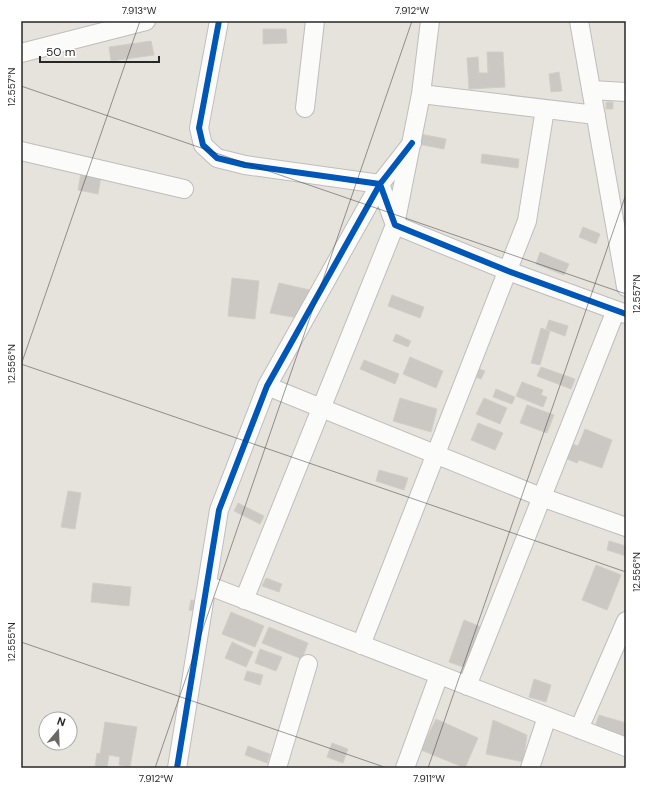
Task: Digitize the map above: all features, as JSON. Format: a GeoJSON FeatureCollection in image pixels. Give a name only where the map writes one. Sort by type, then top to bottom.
{"type":"FeatureCollection","features":[{"type":"Feature","properties":{"kind":"street"},"geometry":{"type":"LineString","coordinates":[[21,53],[86,28],[146,21]]}},
{"type":"Feature","properties":{"kind":"street"},"geometry":{"type":"LineString","coordinates":[[219,21],[199,128],[203,146],[217,158],[245,165],[380,184]]}},
{"type":"Feature","properties":{"kind":"street"},"geometry":{"type":"LineString","coordinates":[[305,108],[315,21]]}},
{"type":"Feature","properties":{"kind":"street"},"geometry":{"type":"LineString","coordinates":[[244,600],[395,225],[421,94],[430,21]]}},
{"type":"Feature","properties":{"kind":"street"},"geometry":{"type":"LineString","coordinates":[[579,21],[596,115],[619,211],[626,287]]}},
{"type":"Feature","properties":{"kind":"street"},"geometry":{"type":"LineString","coordinates":[[592,90],[626,92]]}},
{"type":"Feature","properties":{"kind":"street"},"geometry":{"type":"LineString","coordinates":[[421,94],[596,115]]}},
{"type":"Feature","properties":{"kind":"street"},"geometry":{"type":"LineString","coordinates":[[361,645],[527,222],[545,109]]}},
{"type":"Feature","properties":{"kind":"street"},"geometry":{"type":"LineString","coordinates":[[177,768],[219,510],[267,386],[380,184],[412,143]]}},
{"type":"Feature","properties":{"kind":"street"},"geometry":{"type":"LineString","coordinates":[[21,151],[184,189]]}},
{"type":"Feature","properties":{"kind":"street"},"geometry":{"type":"LineString","coordinates":[[380,184],[395,225],[508,271],[621,312],[541,497],[467,686]]}},
{"type":"Feature","properties":{"kind":"street"},"geometry":{"type":"LineString","coordinates":[[267,386],[541,497],[626,527]]}},
{"type":"Feature","properties":{"kind":"street"},"geometry":{"type":"LineString","coordinates":[[207,585],[626,748]]}},
{"type":"Feature","properties":{"kind":"street"},"geometry":{"type":"LineString","coordinates":[[579,730],[626,621]]}},
{"type":"Feature","properties":{"kind":"street"},"geometry":{"type":"LineString","coordinates":[[277,768],[308,664]]}},
{"type":"Feature","properties":{"kind":"street"},"geometry":{"type":"LineString","coordinates":[[405,768],[439,675]]}},
{"type":"Feature","properties":{"kind":"street"},"geometry":{"type":"LineString","coordinates":[[530,768],[547,717]]}},
{"type":"Feature","properties":{"kind":"building"},"geometry":{"type":"Polygon","coordinates":[[[263,29],[286,29],[287,43],[263,44],[263,29]]]}},
{"type":"Feature","properties":{"kind":"building"},"geometry":{"type":"Polygon","coordinates":[[[151,41],[154,55],[111,61],[109,47],[151,41]]]}},
{"type":"Feature","properties":{"kind":"building"},"geometry":{"type":"Polygon","coordinates":[[[487,52],[503,52],[505,87],[469,89],[467,58],[478,57],[479,73],[488,73],[487,52]]]}},
{"type":"Feature","properties":{"kind":"building"},"geometry":{"type":"Polygon","coordinates":[[[559,72],[562,91],[551,92],[549,74],[559,72]]]}},
{"type":"Feature","properties":{"kind":"building"},"geometry":{"type":"Polygon","coordinates":[[[606,102],[613,102],[613,109],[606,109],[606,102]]]}},
{"type":"Feature","properties":{"kind":"building"},"geometry":{"type":"Polygon","coordinates":[[[420,134],[446,139],[444,149],[418,144],[420,134]]]}},
{"type":"Feature","properties":{"kind":"building"},"geometry":{"type":"Polygon","coordinates":[[[482,154],[519,159],[518,168],[481,163],[482,154]]]}},
{"type":"Feature","properties":{"kind":"building"},"geometry":{"type":"Polygon","coordinates":[[[81,173],[101,176],[98,194],[78,190],[81,173]]]}},
{"type":"Feature","properties":{"kind":"building"},"geometry":{"type":"Polygon","coordinates":[[[583,227],[600,234],[596,244],[579,237],[583,227]]]}},
{"type":"Feature","properties":{"kind":"building"},"geometry":{"type":"Polygon","coordinates":[[[540,252],[569,264],[564,275],[536,264],[540,252]]]}},
{"type":"Feature","properties":{"kind":"building"},"geometry":{"type":"Polygon","coordinates":[[[232,278],[259,281],[255,319],[228,316],[232,278]]]}},
{"type":"Feature","properties":{"kind":"building"},"geometry":{"type":"Polygon","coordinates":[[[279,283],[310,290],[298,318],[270,313],[279,283]]]}},
{"type":"Feature","properties":{"kind":"building"},"geometry":{"type":"Polygon","coordinates":[[[392,295],[424,307],[420,318],[388,306],[392,295]]]}},
{"type":"Feature","properties":{"kind":"building"},"geometry":{"type":"Polygon","coordinates":[[[549,320],[568,326],[565,336],[546,329],[549,320]]]}},
{"type":"Feature","properties":{"kind":"building"},"geometry":{"type":"Polygon","coordinates":[[[541,328],[550,331],[540,365],[531,363],[541,328]]]}},
{"type":"Feature","properties":{"kind":"building"},"geometry":{"type":"Polygon","coordinates":[[[396,334],[411,341],[408,347],[393,341],[396,334]]]}},
{"type":"Feature","properties":{"kind":"building"},"geometry":{"type":"Polygon","coordinates":[[[410,357],[443,371],[436,388],[403,374],[410,357]]]}},
{"type":"Feature","properties":{"kind":"building"},"geometry":{"type":"Polygon","coordinates":[[[364,360],[399,374],[395,384],[360,369],[364,360]]]}},
{"type":"Feature","properties":{"kind":"building"},"geometry":{"type":"Polygon","coordinates":[[[541,367],[575,379],[571,389],[537,376],[541,367]]]}},
{"type":"Feature","properties":{"kind":"building"},"geometry":{"type":"Polygon","coordinates":[[[477,368],[485,371],[481,379],[473,376],[477,368]]]}},
{"type":"Feature","properties":{"kind":"building"},"geometry":{"type":"Polygon","coordinates":[[[522,382],[543,390],[541,395],[547,397],[543,407],[516,396],[522,382]]]}},
{"type":"Feature","properties":{"kind":"building"},"geometry":{"type":"Polygon","coordinates":[[[496,389],[515,397],[512,404],[493,397],[496,389]]]}},
{"type":"Feature","properties":{"kind":"building"},"geometry":{"type":"Polygon","coordinates":[[[400,398],[437,409],[431,432],[393,421],[400,398]]]}},
{"type":"Feature","properties":{"kind":"building"},"geometry":{"type":"Polygon","coordinates":[[[484,398],[507,408],[500,424],[476,414],[484,398]]]}},
{"type":"Feature","properties":{"kind":"building"},"geometry":{"type":"Polygon","coordinates":[[[527,405],[554,415],[547,433],[520,423],[527,405]]]}},
{"type":"Feature","properties":{"kind":"building"},"geometry":{"type":"Polygon","coordinates":[[[478,423],[503,433],[495,450],[471,440],[478,423]]]}},
{"type":"Feature","properties":{"kind":"building"},"geometry":{"type":"Polygon","coordinates":[[[585,429],[612,440],[602,468],[579,460],[577,463],[567,459],[573,444],[578,446],[585,429]]]}},
{"type":"Feature","properties":{"kind":"building"},"geometry":{"type":"Polygon","coordinates":[[[379,470],[408,478],[404,490],[376,481],[379,470]]]}},
{"type":"Feature","properties":{"kind":"building"},"geometry":{"type":"Polygon","coordinates":[[[68,491],[81,493],[75,529],[61,527],[68,491]]]}},
{"type":"Feature","properties":{"kind":"building"},"geometry":{"type":"Polygon","coordinates":[[[238,503],[264,516],[260,524],[234,511],[238,503]]]}},
{"type":"Feature","properties":{"kind":"building"},"geometry":{"type":"Polygon","coordinates":[[[609,541],[626,546],[626,556],[607,550],[609,541]]]}},
{"type":"Feature","properties":{"kind":"building"},"geometry":{"type":"Polygon","coordinates":[[[596,565],[621,575],[607,610],[582,600],[596,565]]]}},
{"type":"Feature","properties":{"kind":"building"},"geometry":{"type":"Polygon","coordinates":[[[266,578],[282,584],[279,592],[262,586],[266,578]]]}},
{"type":"Feature","properties":{"kind":"building"},"geometry":{"type":"Polygon","coordinates":[[[93,583],[131,587],[129,606],[91,602],[93,583]]]}},
{"type":"Feature","properties":{"kind":"building"},"geometry":{"type":"Polygon","coordinates":[[[191,600],[199,601],[198,612],[189,610],[191,600]]]}},
{"type":"Feature","properties":{"kind":"building"},"geometry":{"type":"Polygon","coordinates":[[[231,612],[264,626],[255,647],[222,634],[231,612]]]}},
{"type":"Feature","properties":{"kind":"building"},"geometry":{"type":"Polygon","coordinates":[[[464,620],[481,627],[466,668],[449,662],[464,620]]]}},
{"type":"Feature","properties":{"kind":"building"},"geometry":{"type":"Polygon","coordinates":[[[269,627],[308,643],[302,659],[262,643],[269,627]]]}},
{"type":"Feature","properties":{"kind":"building"},"geometry":{"type":"Polygon","coordinates":[[[232,642],[253,652],[246,667],[225,658],[232,642]]]}},
{"type":"Feature","properties":{"kind":"building"},"geometry":{"type":"Polygon","coordinates":[[[260,649],[282,657],[276,671],[255,663],[260,649]]]}},
{"type":"Feature","properties":{"kind":"building"},"geometry":{"type":"Polygon","coordinates":[[[247,671],[263,675],[260,685],[244,680],[247,671]]]}},
{"type":"Feature","properties":{"kind":"building"},"geometry":{"type":"Polygon","coordinates":[[[534,679],[551,685],[546,702],[529,697],[534,679]]]}},
{"type":"Feature","properties":{"kind":"building"},"geometry":{"type":"Polygon","coordinates":[[[599,715],[626,723],[626,737],[595,727],[599,715]]]}},
{"type":"Feature","properties":{"kind":"building"},"geometry":{"type":"Polygon","coordinates":[[[436,719],[478,738],[465,768],[421,750],[436,719]]]}},
{"type":"Feature","properties":{"kind":"building"},"geometry":{"type":"Polygon","coordinates":[[[493,720],[527,735],[523,762],[486,754],[493,720]]]}},
{"type":"Feature","properties":{"kind":"building"},"geometry":{"type":"Polygon","coordinates":[[[105,722],[137,727],[130,767],[119,765],[120,757],[109,755],[107,768],[95,767],[97,753],[100,754],[105,722]]]}},
{"type":"Feature","properties":{"kind":"building"},"geometry":{"type":"Polygon","coordinates":[[[332,743],[348,749],[343,763],[327,757],[332,743]]]}},
{"type":"Feature","properties":{"kind":"building"},"geometry":{"type":"Polygon","coordinates":[[[248,746],[270,754],[267,763],[245,755],[248,746]]]}},
{"type":"Feature","properties":{"kind":"cycle path"},"geometry":{"type":"LineString","coordinates":[[219,21],[199,128],[203,145],[217,158],[245,165],[380,184],[395,225],[508,271],[626,314]]}},
{"type":"Feature","properties":{"kind":"cycle path"},"geometry":{"type":"LineString","coordinates":[[177,768],[219,510],[267,386],[380,184],[412,143]]}}]}
